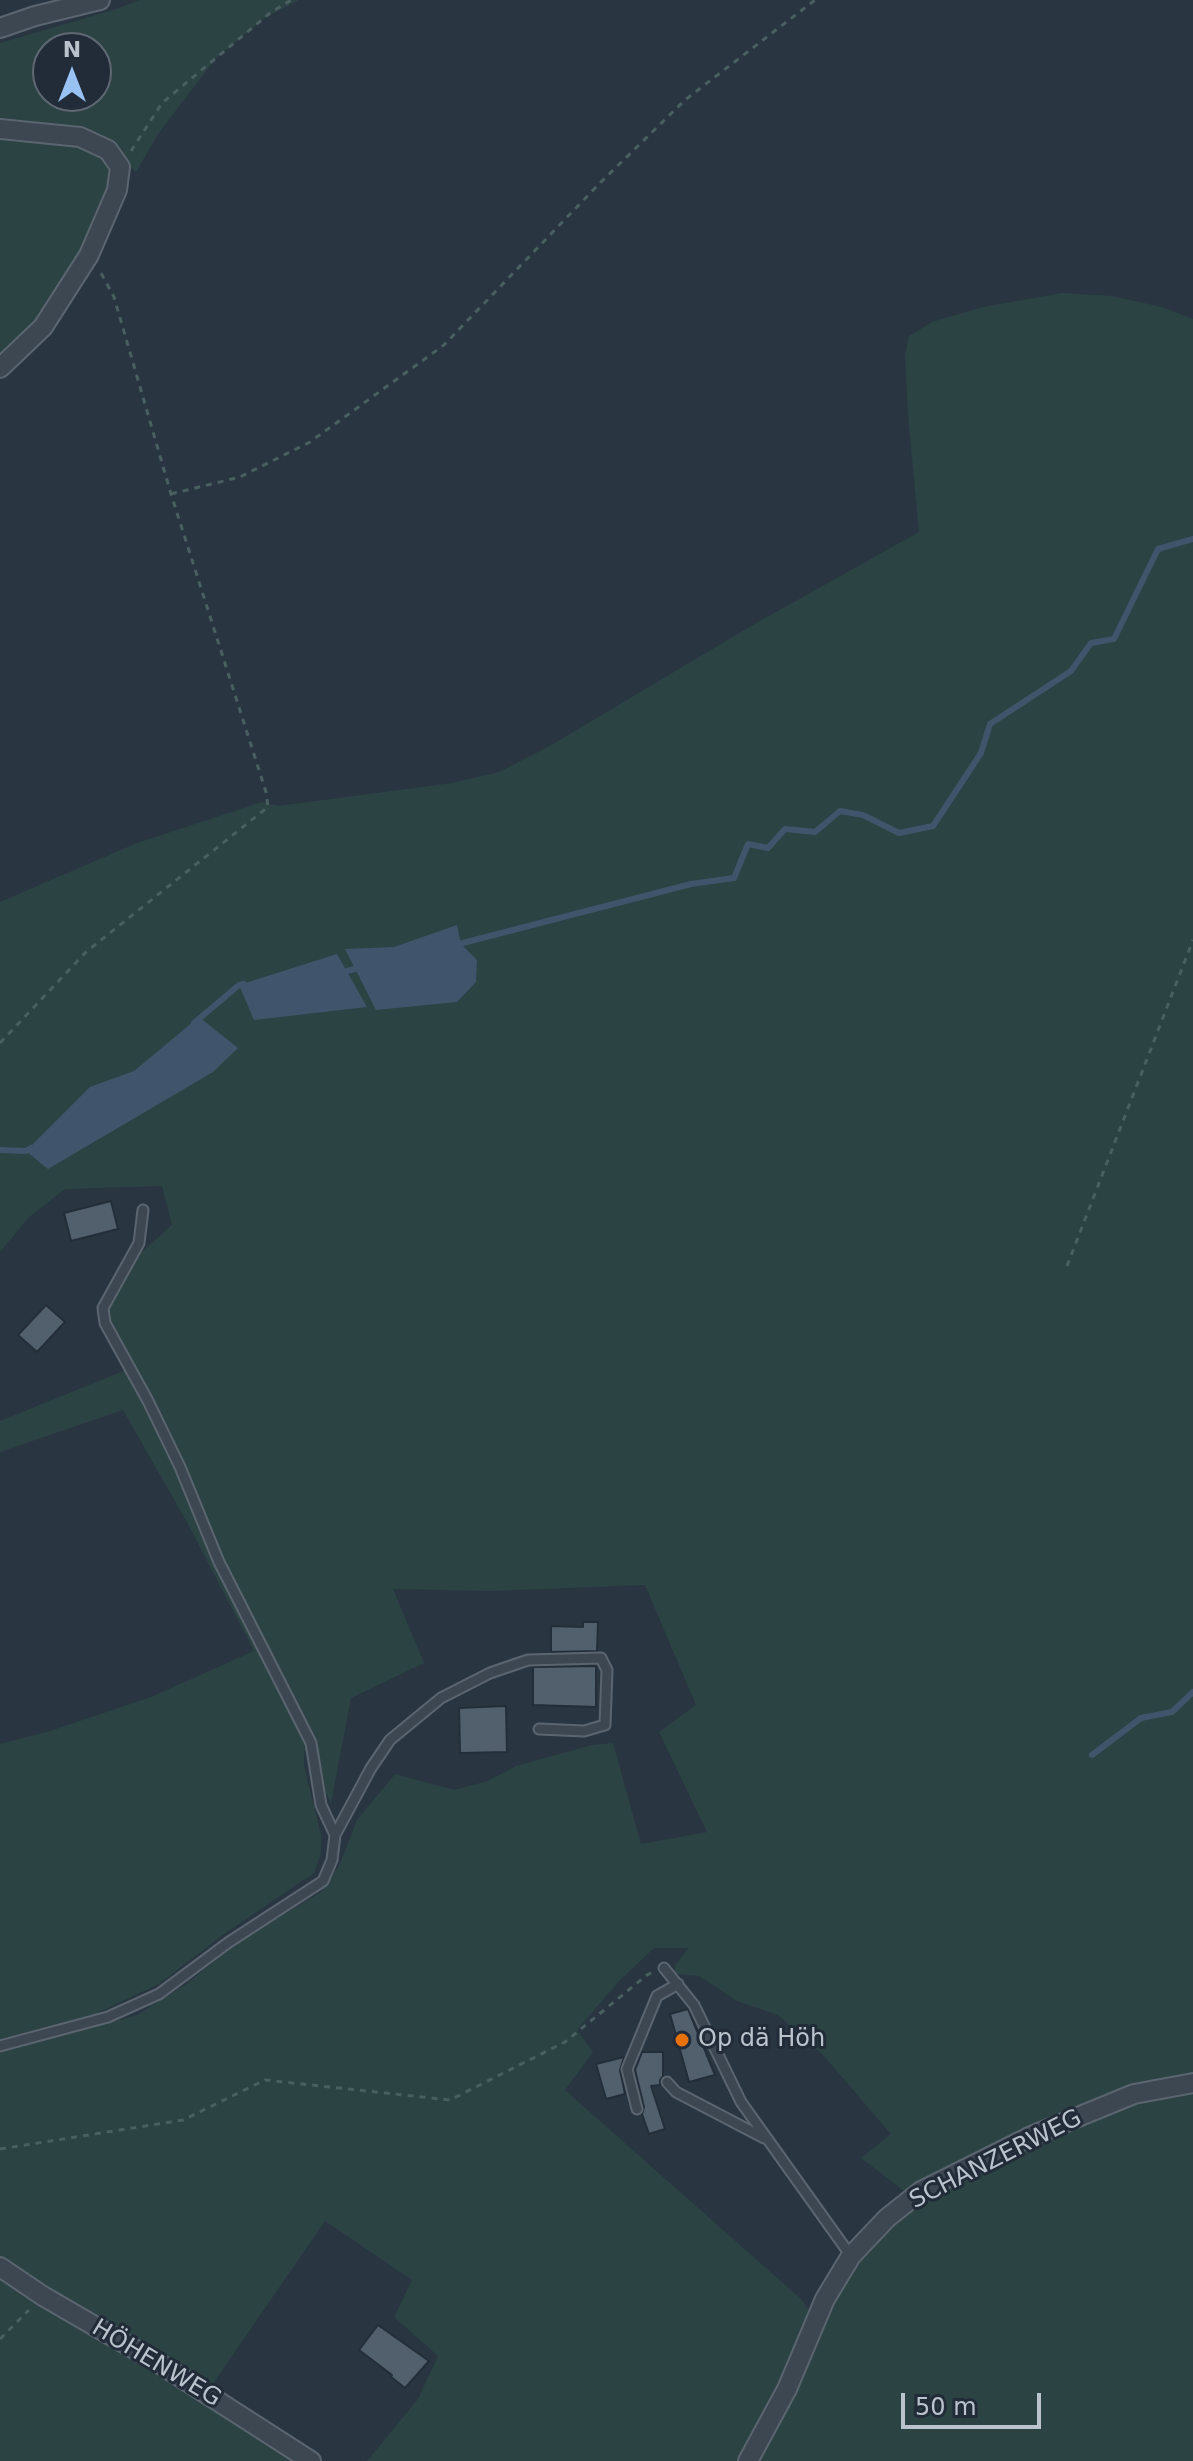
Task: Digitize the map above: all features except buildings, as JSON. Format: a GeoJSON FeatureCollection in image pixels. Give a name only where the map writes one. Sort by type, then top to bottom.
{"type":"FeatureCollection","features":[{"type":"Feature","properties":{"kind":"street"},"geometry":{"type":"LineString","coordinates":[[0,28],[100,0]]}},
{"type":"Feature","properties":{"kind":"street"},"geometry":{"type":"LineString","coordinates":[[0,129],[80,137],[108,150],[120,167],[117,190],[89,255],[43,327],[0,368]]}},
{"type":"Feature","properties":{"kind":"street","name":"SCHANZERWEG"},"geometry":{"type":"LineString","coordinates":[[748,2461],[787,2389],[825,2299],[851,2256],[887,2218],[921,2191],[1029,2137],[1134,2094],[1193,2083]]}},
{"type":"Feature","properties":{"kind":"street","name":"HÖHENWEG"},"geometry":{"type":"LineString","coordinates":[[0,2267],[311,2461]]}},
{"type":"Feature","properties":{"kind":"lane"},"geometry":{"type":"LineString","coordinates":[[143,1210],[139,1243],[103,1308],[105,1323],[180,1467],[219,1562],[311,1743],[321,1805],[335,1835]]}},
{"type":"Feature","properties":{"kind":"lane"},"geometry":{"type":"LineString","coordinates":[[0,2046],[108,2017],[159,1994],[229,1942],[323,1881],[332,1860],[335,1835],[371,1768],[390,1740],[441,1698],[490,1673],[528,1660],[601,1658],[607,1670],[605,1725],[584,1731],[539,1729]]}},
{"type":"Feature","properties":{"kind":"lane"},"geometry":{"type":"LineString","coordinates":[[664,1968],[694,2005],[741,2102],[851,2256]]}},
{"type":"Feature","properties":{"kind":"lane"},"geometry":{"type":"LineString","coordinates":[[637,2109],[627,2069],[657,1996],[678,1984]]}},
{"type":"Feature","properties":{"kind":"lane"},"geometry":{"type":"LineString","coordinates":[[667,2082],[676,2092],[766,2139]]}},
{"type":"Feature","properties":{"kind":"path"},"geometry":{"type":"LineString","coordinates":[[120,167],[162,103],[270,13],[291,0]]}},
{"type":"Feature","properties":{"kind":"path"},"geometry":{"type":"LineString","coordinates":[[171,494],[240,477],[310,442],[444,345],[685,100],[815,0]]}},
{"type":"Feature","properties":{"kind":"path"},"geometry":{"type":"LineString","coordinates":[[0,1043],[86,952],[268,807],[266,792],[171,494],[114,297],[89,255]]}},
{"type":"Feature","properties":{"kind":"path"},"geometry":{"type":"LineString","coordinates":[[1067,1266],[1193,940]]}},
{"type":"Feature","properties":{"kind":"path"},"geometry":{"type":"LineString","coordinates":[[0,2149],[183,2120],[265,2080],[450,2100],[565,2042],[647,1975],[664,1968]]}},
{"type":"Feature","properties":{"kind":"path"},"geometry":{"type":"LineString","coordinates":[[0,2339],[43,2296]]}},
{"type":"Feature","properties":{"kind":"green space"},"geometry":{"type":"Polygon","coordinates":[[[140,0],[299,0],[266,17],[216,58],[158,134],[136,172],[112,148],[0,123],[0,43],[32,34],[32,112],[112,112],[112,32],[38,32],[140,0]]]}},
{"type":"Feature","properties":{"kind":"green space"},"geometry":{"type":"Polygon","coordinates":[[[0,134],[69,140],[100,151],[111,165],[113,189],[30,334],[0,362],[0,134]]]}},
{"type":"Feature","properties":{"kind":"green space"},"geometry":{"type":"Polygon","coordinates":[[[1062,293],[1112,296],[1162,307],[1193,319],[1193,2073],[1130,2086],[1012,2135],[904,2191],[861,2158],[891,2134],[823,2055],[778,2015],[737,2001],[699,1976],[675,1974],[675,1965],[689,1948],[654,1948],[619,1981],[577,2030],[593,2052],[565,2090],[802,2300],[809,2310],[772,2400],[740,2461],[367,2461],[418,2399],[438,2356],[394,2317],[412,2280],[325,2221],[210,2388],[0,2260],[0,2053],[137,2015],[185,1985],[239,1942],[321,1892],[339,1866],[357,1820],[395,1774],[454,1790],[488,1781],[516,1766],[592,1745],[613,1743],[641,1844],[707,1832],[659,1732],[696,1705],[645,1585],[490,1591],[393,1589],[424,1663],[351,1698],[331,1803],[304,1750],[304,1766],[321,1835],[321,1853],[314,1873],[224,1934],[159,1984],[95,2014],[0,2039],[0,1744],[50,1731],[151,1697],[254,1651],[188,1524],[123,1410],[0,1452],[0,1421],[126,1370],[144,1398],[108,1324],[106,1313],[137,1256],[172,1225],[162,1186],[65,1189],[28,1218],[0,1252],[0,902],[137,843],[262,802],[278,806],[452,783],[499,772],[548,747],[751,626],[919,532],[908,415],[905,355],[909,336],[932,322],[983,307],[1062,293]]]}},
{"type":"Feature","properties":{"kind":"green space"},"geometry":{"type":"Polygon","coordinates":[[[1193,2089],[1193,2461],[757,2461],[784,2417],[826,2317],[860,2258],[915,2204],[1055,2133],[1133,2101],[1193,2089]]]}},
{"type":"Feature","properties":{"kind":"green space"},"geometry":{"type":"Polygon","coordinates":[[[0,2276],[159,2368],[302,2461],[0,2461],[0,2276]]]}},
{"type":"Feature","properties":{"kind":"water"},"geometry":{"type":"Polygon","coordinates":[[[457,925],[461,944],[477,960],[476,982],[457,1002],[376,1010],[345,949],[394,947],[457,925]]]}},
{"type":"Feature","properties":{"kind":"water"},"geometry":{"type":"Polygon","coordinates":[[[337,954],[367,1007],[254,1020],[239,985],[337,954]]]}},
{"type":"Feature","properties":{"kind":"water"},"geometry":{"type":"Polygon","coordinates":[[[199,1017],[238,1048],[213,1072],[48,1169],[26,1151],[90,1087],[134,1071],[199,1017]]]}},
{"type":"Feature","properties":{"kind":"waterway"},"geometry":{"type":"LineString","coordinates":[[455,945],[691,884],[734,878],[748,844],[768,848],[785,829],[815,832],[840,811],[863,815],[899,833],[933,826],[981,753],[990,724],[1071,671],[1091,643],[1114,639],[1158,549],[1193,539]]}},
{"type":"Feature","properties":{"kind":"waterway"},"geometry":{"type":"LineString","coordinates":[[339,973],[363,967]]}},
{"type":"Feature","properties":{"kind":"waterway"},"geometry":{"type":"LineString","coordinates":[[194,1023],[244,984]]}},
{"type":"Feature","properties":{"kind":"waterway"},"geometry":{"type":"LineString","coordinates":[[0,1150],[26,1151],[31,1148]]}},
{"type":"Feature","properties":{"kind":"waterway"},"geometry":{"type":"LineString","coordinates":[[1092,1755],[1141,1718],[1172,1712],[1193,1692]]}},
{"type":"Feature","properties":{"kind":"place","name":"Op dä Höh"},"geometry":{"type":"Point","coordinates":[682,2040]}}]}
